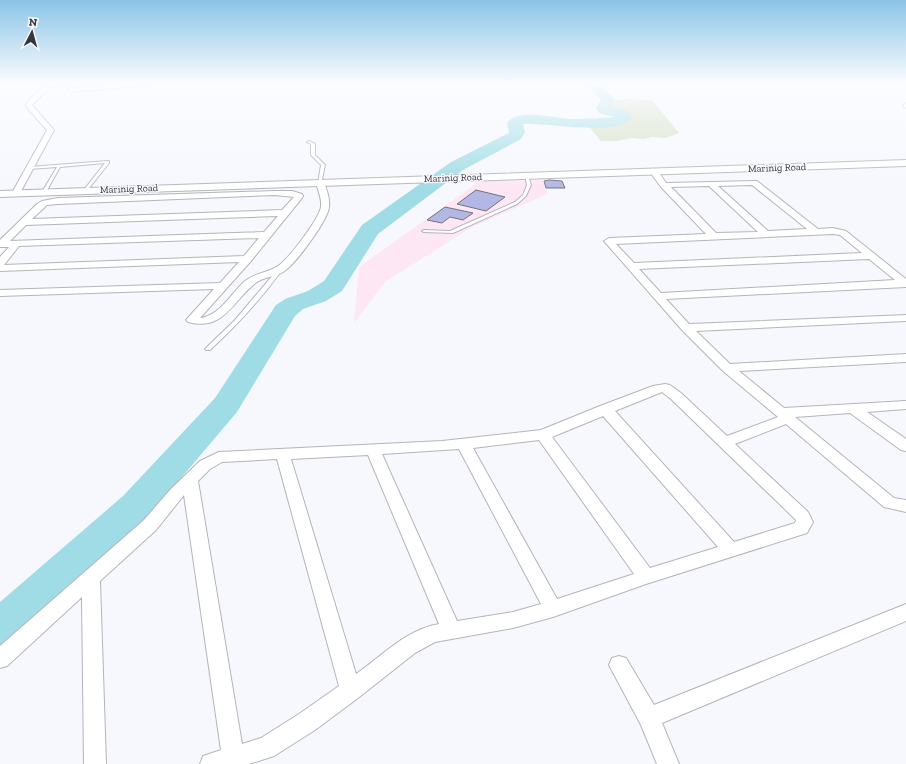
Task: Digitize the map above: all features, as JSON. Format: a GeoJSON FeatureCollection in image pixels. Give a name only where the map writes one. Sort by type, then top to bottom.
{"type":"FeatureCollection","features":[{"type":"Feature","properties":{"kind":"street"},"geometry":{"type":"LineString","coordinates":[[16,194],[51,130],[40,119]]}},
{"type":"Feature","properties":{"kind":"street","name":"Marinig Road"},"geometry":{"type":"LineString","coordinates":[[0,194],[906,164]]}},
{"type":"Feature","properties":{"kind":"street"},"geometry":{"type":"LineString","coordinates":[[654,172],[664,185],[712,236]]}},
{"type":"Feature","properties":{"kind":"street"},"geometry":{"type":"LineString","coordinates":[[1,244],[40,206],[45,203],[58,201],[275,193],[299,196],[223,286],[192,320],[205,321],[212,319],[231,304],[252,280],[265,274],[280,270],[284,267],[313,231],[325,209],[324,196],[320,183]]}},
{"type":"Feature","properties":{"kind":"street"},"geometry":{"type":"LineString","coordinates":[[664,185],[754,183],[815,231]]}},
{"type":"Feature","properties":{"kind":"street"},"geometry":{"type":"LineString","coordinates":[[712,184],[765,233]]}},
{"type":"Feature","properties":{"kind":"street"},"geometry":{"type":"LineString","coordinates":[[24,222],[285,213]]}},
{"type":"Feature","properties":{"kind":"street"},"geometry":{"type":"LineString","coordinates":[[906,283],[843,233],[833,231],[609,241],[686,328],[727,368],[890,503],[906,506]]}},
{"type":"Feature","properties":{"kind":"street"},"geometry":{"type":"LineString","coordinates":[[1,244],[266,235]]}},
{"type":"Feature","properties":{"kind":"street"},"geometry":{"type":"LineString","coordinates":[[0,263],[17,243]]}},
{"type":"Feature","properties":{"kind":"street"},"geometry":{"type":"LineString","coordinates":[[632,266],[872,256]]}},
{"type":"Feature","properties":{"kind":"street"},"geometry":{"type":"LineString","coordinates":[[0,268],[247,258]]}},
{"type":"Feature","properties":{"kind":"street"},"geometry":{"type":"LineString","coordinates":[[658,296],[906,283]]}},
{"type":"Feature","properties":{"kind":"street"},"geometry":{"type":"LineString","coordinates":[[0,293],[223,286]]}},
{"type":"Feature","properties":{"kind":"street"},"geometry":{"type":"LineString","coordinates":[[686,328],[906,318]]}},
{"type":"Feature","properties":{"kind":"street"},"geometry":{"type":"LineString","coordinates":[[727,368],[906,358]]}},
{"type":"Feature","properties":{"kind":"street"},"geometry":{"type":"LineString","coordinates":[[0,660],[150,525],[205,465],[219,457],[283,455],[464,444],[543,435],[605,409],[658,389],[666,388],[802,516],[804,522],[801,528],[646,577],[553,609],[513,620],[432,634],[408,647],[351,691],[307,722],[266,748],[211,764]]}},
{"type":"Feature","properties":{"kind":"street"},"geometry":{"type":"LineString","coordinates":[[725,442],[785,416],[852,408],[906,405]]}},
{"type":"Feature","properties":{"kind":"street"},"geometry":{"type":"LineString","coordinates":[[852,408],[906,446]]}},
{"type":"Feature","properties":{"kind":"street"},"geometry":{"type":"LineString","coordinates":[[605,409],[731,550]]}},
{"type":"Feature","properties":{"kind":"street"},"geometry":{"type":"LineString","coordinates":[[543,435],[646,577]]}},
{"type":"Feature","properties":{"kind":"street"},"geometry":{"type":"LineString","coordinates":[[464,444],[553,609]]}},
{"type":"Feature","properties":{"kind":"street"},"geometry":{"type":"LineString","coordinates":[[373,450],[451,630]]}},
{"type":"Feature","properties":{"kind":"street"},"geometry":{"type":"LineString","coordinates":[[283,455],[351,691]]}},
{"type":"Feature","properties":{"kind":"street"},"geometry":{"type":"LineString","coordinates":[[190,480],[233,757]]}},
{"type":"Feature","properties":{"kind":"street"},"geometry":{"type":"LineString","coordinates":[[91,578],[96,764]]}},
{"type":"Feature","properties":{"kind":"street"},"geometry":{"type":"LineString","coordinates":[[649,718],[906,612]]}},
{"type":"Feature","properties":{"kind":"street"},"geometry":{"type":"LineString","coordinates":[[619,665],[649,718],[668,764]]}},
{"type":"Feature","properties":{"kind":"lane"},"geometry":{"type":"LineString","coordinates":[[309,142],[313,144],[313,155],[323,165],[320,183]]}},
{"type":"Feature","properties":{"kind":"lane"},"geometry":{"type":"LineString","coordinates":[[30,168],[108,162],[85,191]]}},
{"type":"Feature","properties":{"kind":"lane"},"geometry":{"type":"LineString","coordinates":[[44,192],[59,166]]}},
{"type":"Feature","properties":{"kind":"lane"},"geometry":{"type":"LineString","coordinates":[[424,231],[451,232],[516,203],[525,195],[529,185],[526,176]]}},
{"type":"Feature","properties":{"kind":"lane"},"geometry":{"type":"LineString","coordinates":[[208,349],[229,330],[280,270]]}},
{"type":"Feature","properties":{"kind":"shaded area"},"geometry":{"type":"Polygon","coordinates":[[[542,180],[548,194],[472,227],[385,282],[354,323],[359,267],[480,181],[542,180]]]}},
{"type":"Feature","properties":{"kind":"green space"},"geometry":{"type":"Polygon","coordinates":[[[629,119],[667,119],[679,133],[666,138],[652,137],[644,139],[631,138],[617,141],[601,141],[590,128],[593,125],[618,123],[629,119]]]}},
{"type":"Feature","properties":{"kind":"building"},"geometry":{"type":"Polygon","coordinates":[[[544,181],[562,181],[565,188],[546,188],[544,181]]]}},
{"type":"Feature","properties":{"kind":"building"},"geometry":{"type":"Polygon","coordinates":[[[476,190],[505,197],[486,211],[457,204],[476,190]]]}},
{"type":"Feature","properties":{"kind":"building"},"geometry":{"type":"Polygon","coordinates":[[[445,207],[473,213],[463,220],[450,217],[442,223],[427,220],[445,207]]]}},
{"type":"Feature","properties":{"kind":"waterway"},"geometry":{"type":"LineString","coordinates":[[0,629],[136,506],[226,405],[285,311],[294,304],[317,296],[333,286],[370,230],[457,166],[515,136],[517,132],[515,123],[517,121],[534,119],[564,123],[584,123],[616,121],[623,119]]}}]}
